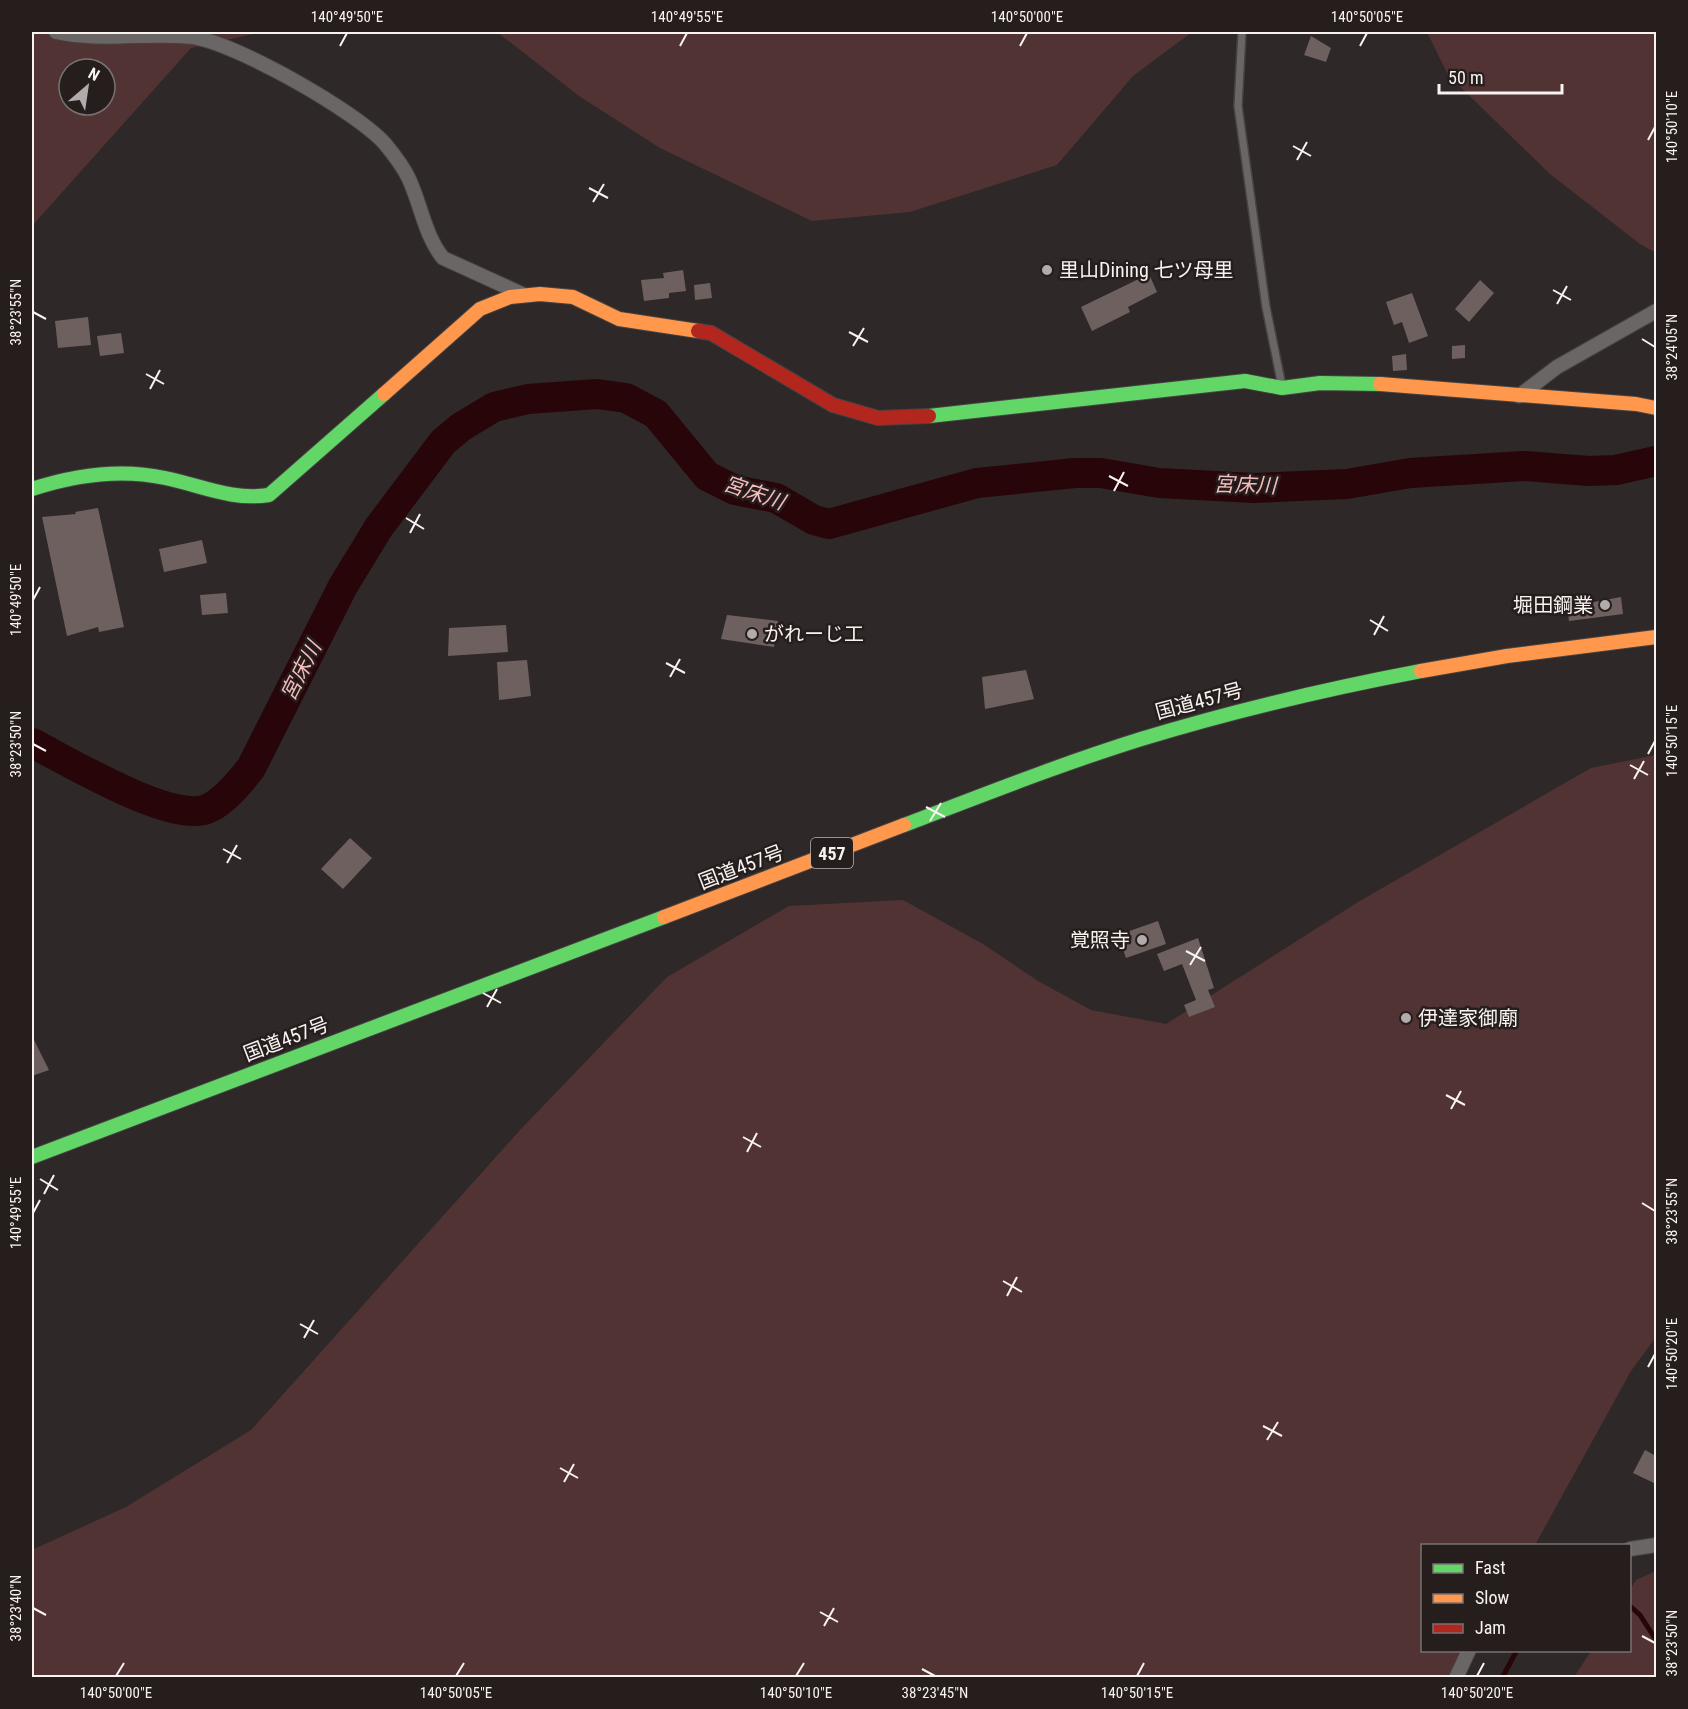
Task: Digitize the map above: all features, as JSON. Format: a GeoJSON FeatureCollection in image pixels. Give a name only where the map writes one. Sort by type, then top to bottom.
{"type":"FeatureCollection","features":[{"type":"Feature","properties":{"kind":"main road"},"geometry":{"type":"LineString","coordinates":[[32,489],[76,476],[118,472],[164,478],[242,497],[269,495],[468,319],[496,301],[522,294],[573,297],[619,319],[711,333],[821,400],[878,418],[920,417],[1245,381],[1282,388],[1320,383],[1371,383],[1636,404],[1656,408]]}},
{"type":"Feature","properties":{"kind":"main road","name":"国道457号"},"geometry":{"type":"LineString","coordinates":[[32,1157],[1068,763],[1157,732],[1268,702],[1468,661],[1656,637]]}},
{"type":"Feature","properties":{"kind":"street"},"geometry":{"type":"LineString","coordinates":[[56,32],[113,37],[193,37],[236,50],[316,94],[369,129],[400,162],[410,179],[435,249],[443,258],[522,294]]}},
{"type":"Feature","properties":{"kind":"street"},"geometry":{"type":"LineString","coordinates":[[1519,396],[1557,367],[1656,310]]}},
{"type":"Feature","properties":{"kind":"street"},"geometry":{"type":"LineString","coordinates":[[1631,1549],[1656,1545]]}},
{"type":"Feature","properties":{"kind":"street"},"geometry":{"type":"LineString","coordinates":[[1456,1677],[1468,1652]]}},
{"type":"Feature","properties":{"kind":"lane"},"geometry":{"type":"LineString","coordinates":[[1242,32],[1238,106],[1266,307],[1282,388]]}},
{"type":"Feature","properties":{"kind":"shaded area"},"geometry":{"type":"Polygon","coordinates":[[[32,32],[262,32],[191,48],[32,226],[32,32]]]}},
{"type":"Feature","properties":{"kind":"shaded area"},"geometry":{"type":"Polygon","coordinates":[[[497,32],[1192,32],[1133,76],[1057,165],[910,212],[812,221],[660,148],[579,96],[497,32]]]}},
{"type":"Feature","properties":{"kind":"shaded area"},"geometry":{"type":"Polygon","coordinates":[[[1427,32],[1656,32],[1656,253],[1640,244],[1550,174],[1448,75],[1427,32]]]}},
{"type":"Feature","properties":{"kind":"shaded area"},"geometry":{"type":"Polygon","coordinates":[[[1656,755],[1656,1337],[1631,1371],[1536,1544],[1421,1544],[1421,1652],[1468,1652],[1452,1677],[32,1677],[32,1550],[126,1507],[251,1430],[520,1130],[667,977],[789,906],[903,900],[983,944],[1038,981],[1091,1010],[1166,1024],[1358,902],[1591,768],[1656,755]]]}},
{"type":"Feature","properties":{"kind":"shaded area"},"geometry":{"type":"Polygon","coordinates":[[[1656,1571],[1656,1677],[1574,1677],[1590,1652],[1631,1652],[1631,1588],[1636,1580],[1656,1571]]]}},
{"type":"Feature","properties":{"kind":"building"},"geometry":{"type":"Polygon","coordinates":[[[1311,36],[1331,48],[1326,62],[1304,55],[1311,36]]]}},
{"type":"Feature","properties":{"kind":"building"},"geometry":{"type":"Polygon","coordinates":[[[683,270],[686,291],[669,293],[669,298],[644,301],[641,280],[664,278],[663,273],[683,270]]]}},
{"type":"Feature","properties":{"kind":"building"},"geometry":{"type":"Polygon","coordinates":[[[1149,274],[1157,292],[1128,307],[1130,312],[1092,331],[1081,307],[1149,274]]]}},
{"type":"Feature","properties":{"kind":"building"},"geometry":{"type":"Polygon","coordinates":[[[1480,280],[1494,293],[1469,322],[1455,309],[1480,280]]]}},
{"type":"Feature","properties":{"kind":"building"},"geometry":{"type":"Polygon","coordinates":[[[710,283],[712,298],[695,300],[694,285],[710,283]]]}},
{"type":"Feature","properties":{"kind":"building"},"geometry":{"type":"Polygon","coordinates":[[[1412,293],[1428,336],[1409,343],[1402,322],[1394,325],[1386,302],[1412,293]]]}},
{"type":"Feature","properties":{"kind":"building"},"geometry":{"type":"Polygon","coordinates":[[[88,317],[91,345],[58,348],[55,321],[88,317]]]}},
{"type":"Feature","properties":{"kind":"building"},"geometry":{"type":"Polygon","coordinates":[[[121,333],[124,353],[100,356],[97,336],[121,333]]]}},
{"type":"Feature","properties":{"kind":"building"},"geometry":{"type":"Polygon","coordinates":[[[1465,345],[1465,358],[1452,359],[1452,346],[1465,345]]]}},
{"type":"Feature","properties":{"kind":"building"},"geometry":{"type":"Polygon","coordinates":[[[1406,354],[1407,370],[1393,371],[1392,356],[1406,354]]]}},
{"type":"Feature","properties":{"kind":"building"},"geometry":{"type":"Polygon","coordinates":[[[98,508],[124,627],[99,632],[98,627],[67,636],[42,517],[76,514],[75,512],[98,508]]]}},
{"type":"Feature","properties":{"kind":"building"},"geometry":{"type":"Polygon","coordinates":[[[202,540],[207,563],[164,572],[159,549],[202,540]]]}},
{"type":"Feature","properties":{"kind":"building"},"geometry":{"type":"Polygon","coordinates":[[[226,593],[228,613],[202,615],[200,595],[226,593]]]}},
{"type":"Feature","properties":{"kind":"building"},"geometry":{"type":"Polygon","coordinates":[[[1621,597],[1623,614],[1569,621],[1567,607],[1621,597]]]}},
{"type":"Feature","properties":{"kind":"building"},"geometry":{"type":"Polygon","coordinates":[[[727,615],[778,621],[774,647],[721,639],[727,615]]]}},
{"type":"Feature","properties":{"kind":"building"},"geometry":{"type":"Polygon","coordinates":[[[506,625],[508,652],[448,656],[449,628],[506,625]]]}},
{"type":"Feature","properties":{"kind":"building"},"geometry":{"type":"Polygon","coordinates":[[[527,660],[531,696],[499,700],[497,662],[527,660]]]}},
{"type":"Feature","properties":{"kind":"building"},"geometry":{"type":"Polygon","coordinates":[[[1026,670],[1034,699],[985,709],[982,677],[1026,670]]]}},
{"type":"Feature","properties":{"kind":"building"},"geometry":{"type":"Polygon","coordinates":[[[350,838],[372,858],[343,889],[321,869],[350,838]]]}},
{"type":"Feature","properties":{"kind":"building"},"geometry":{"type":"Polygon","coordinates":[[[1158,921],[1166,944],[1126,958],[1118,935],[1158,921]]]}},
{"type":"Feature","properties":{"kind":"building"},"geometry":{"type":"Polygon","coordinates":[[[1198,938],[1214,988],[1208,990],[1215,1007],[1189,1017],[1184,1005],[1196,1000],[1182,964],[1164,971],[1157,954],[1198,938]]]}},
{"type":"Feature","properties":{"kind":"building"},"geometry":{"type":"Polygon","coordinates":[[[32,1036],[49,1070],[32,1076],[32,1036]]]}},
{"type":"Feature","properties":{"kind":"building"},"geometry":{"type":"Polygon","coordinates":[[[1645,1450],[1656,1456],[1656,1484],[1633,1473],[1645,1450]]]}},
{"type":"Feature","properties":{"kind":"waterway","name":"宮床川"},"geometry":{"type":"LineString","coordinates":[[32,743],[119,788],[170,807],[191,811],[207,809],[220,802],[251,768],[343,586],[379,527],[443,442],[461,427],[494,407],[528,399],[597,394],[626,398],[656,414],[707,476],[735,490],[776,498],[814,520],[829,524],[977,483],[1075,473],[1101,473],[1159,483],[1254,488],[1347,484],[1410,473],[1524,466],[1589,471],[1616,470],[1656,461]]}},
{"type":"Feature","properties":{"kind":"waterway"},"geometry":{"type":"LineString","coordinates":[[1631,1607],[1640,1615],[1656,1640]]}},
{"type":"Feature","properties":{"kind":"waterway"},"geometry":{"type":"LineString","coordinates":[[1502,1678],[1516,1652]]}},
{"type":"Feature","properties":{"kind":"traffic: fast"},"geometry":{"type":"LineString","coordinates":[[929,416],[1245,381],[1282,388],[1320,383],[1380,384]]}},
{"type":"Feature","properties":{"kind":"traffic: fast"},"geometry":{"type":"LineString","coordinates":[[32,489],[64,480],[114,473],[165,478],[242,496],[269,495],[384,394]]}},
{"type":"Feature","properties":{"kind":"traffic: fast"},"geometry":{"type":"LineString","coordinates":[[904,825],[1052,769],[1141,739],[1280,701],[1421,671]]}},
{"type":"Feature","properties":{"kind":"traffic: fast"},"geometry":{"type":"LineString","coordinates":[[32,1157],[664,917]]}},
{"type":"Feature","properties":{"kind":"traffic: slow"},"geometry":{"type":"LineString","coordinates":[[384,394],[480,309],[510,297],[540,294],[573,297],[619,319],[698,331]]}},
{"type":"Feature","properties":{"kind":"traffic: slow"},"geometry":{"type":"LineString","coordinates":[[1380,384],[1636,404],[1656,408]]}},
{"type":"Feature","properties":{"kind":"traffic: slow"},"geometry":{"type":"LineString","coordinates":[[1421,671],[1507,656],[1656,637]]}},
{"type":"Feature","properties":{"kind":"traffic: slow"},"geometry":{"type":"LineString","coordinates":[[664,917],[904,825]]}},
{"type":"Feature","properties":{"kind":"traffic: jam"},"geometry":{"type":"LineString","coordinates":[[698,331],[711,333],[833,405],[878,418],[929,416]]}},
{"type":"Feature","properties":{"kind":"place","name":"里山Dining 七ツ母里"},"geometry":{"type":"Point","coordinates":[1047,270]}},
{"type":"Feature","properties":{"kind":"place","name":"堀田鋼業"},"geometry":{"type":"Point","coordinates":[1605,605]}},
{"type":"Feature","properties":{"kind":"place","name":"がれーじ工"},"geometry":{"type":"Point","coordinates":[752,634]}},
{"type":"Feature","properties":{"kind":"place","name":"覚照寺"},"geometry":{"type":"Point","coordinates":[1142,940]}},
{"type":"Feature","properties":{"kind":"place","name":"伊達家御廟"},"geometry":{"type":"Point","coordinates":[1406,1018]}}]}
